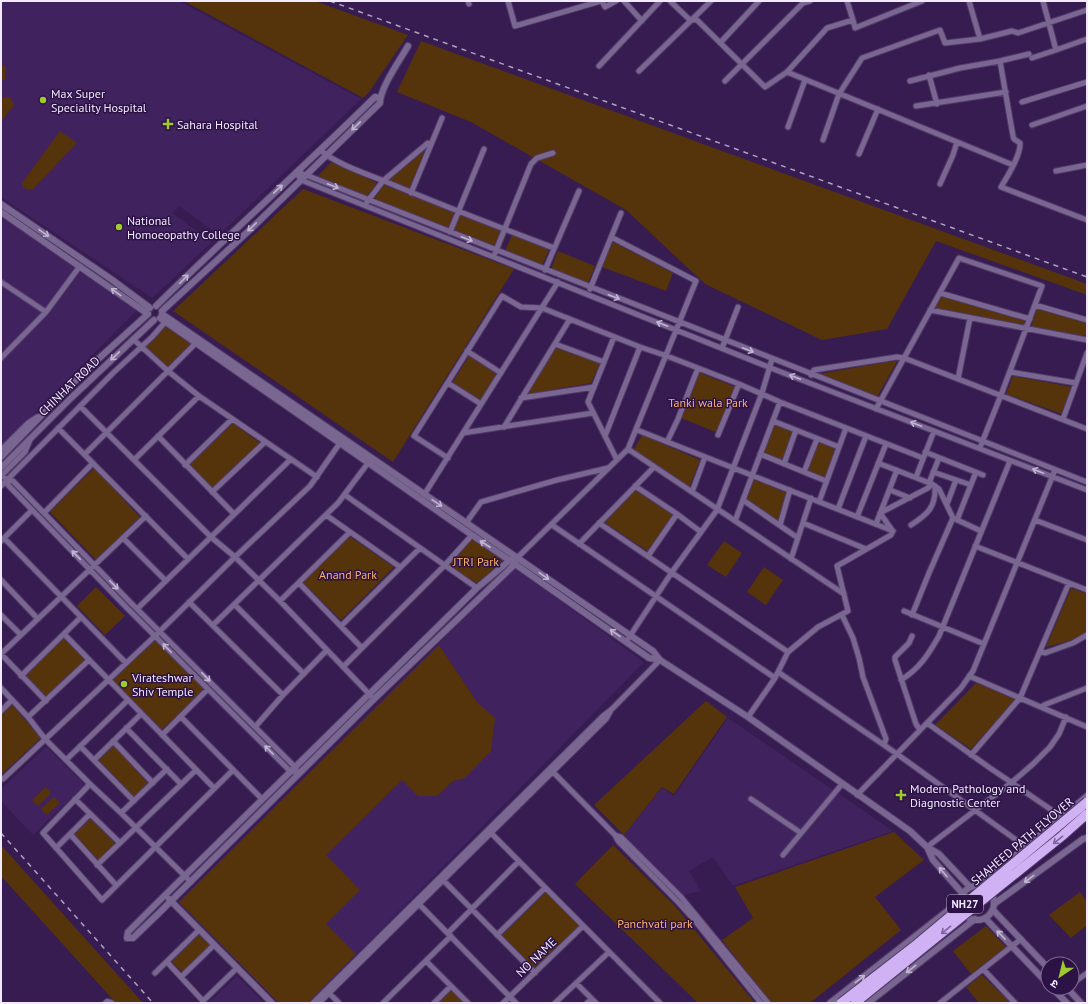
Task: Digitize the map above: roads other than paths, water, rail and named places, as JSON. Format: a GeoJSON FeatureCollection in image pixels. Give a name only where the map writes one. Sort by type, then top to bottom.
{"type":"FeatureCollection","features":[{"type":"Feature","properties":{"kind":"highway","name":"SHAHEED PATH FLYOVER"},"geometry":{"type":"LineString","coordinates":[[841,1003],[917,944],[1085,799]]}},
{"type":"Feature","properties":{"kind":"highway","name":"SHAHEED PATH FLYOVER"},"geometry":{"type":"LineString","coordinates":[[855,1003],[1062,836],[1087,814]]}},
{"type":"Feature","properties":{"kind":"street"},"geometry":{"type":"LineString","coordinates":[[508,1],[515,26],[602,1],[605,7],[616,1]]}},
{"type":"Feature","properties":{"kind":"street"},"geometry":{"type":"LineString","coordinates":[[624,1],[642,21]]}},
{"type":"Feature","properties":{"kind":"street"},"geometry":{"type":"LineString","coordinates":[[599,66],[660,1]]}},
{"type":"Feature","properties":{"kind":"street"},"geometry":{"type":"LineString","coordinates":[[670,1],[689,19],[697,20],[765,87],[787,72],[827,28],[852,20]]}},
{"type":"Feature","properties":{"kind":"street"},"geometry":{"type":"LineString","coordinates":[[639,71],[711,1]]}},
{"type":"Feature","properties":{"kind":"street"},"geometry":{"type":"LineString","coordinates":[[720,43],[759,1]]}},
{"type":"Feature","properties":{"kind":"street"},"geometry":{"type":"LineString","coordinates":[[725,82],[803,4],[810,1]]}},
{"type":"Feature","properties":{"kind":"street"},"geometry":{"type":"LineString","coordinates":[[847,1],[852,20],[856,28],[922,1]]}},
{"type":"Feature","properties":{"kind":"street"},"geometry":{"type":"LineString","coordinates":[[969,1],[980,39]]}},
{"type":"Feature","properties":{"kind":"street"},"geometry":{"type":"LineString","coordinates":[[1043,1],[1056,50]]}},
{"type":"Feature","properties":{"kind":"street"},"geometry":{"type":"LineString","coordinates":[[823,140],[839,94],[862,58],[940,30],[945,43],[980,39],[1012,31],[1018,33],[1087,10]]}},
{"type":"Feature","properties":{"kind":"street"},"geometry":{"type":"LineString","coordinates":[[910,81],[929,75],[1056,50],[1087,38]]}},
{"type":"Feature","properties":{"kind":"street","name":"CHINHAT ROAD"},"geometry":{"type":"LineString","coordinates":[[1,473],[30,439],[132,339],[162,317],[380,103],[380,98],[390,76],[408,46]]}},
{"type":"Feature","properties":{"kind":"street"},"geometry":{"type":"LineString","coordinates":[[1000,61],[1013,136],[1014,139],[1020,143],[1021,147],[1001,187],[1087,220]]}},
{"type":"Feature","properties":{"kind":"street"},"geometry":{"type":"LineString","coordinates":[[787,72],[1013,165]]}},
{"type":"Feature","properties":{"kind":"street"},"geometry":{"type":"LineString","coordinates":[[929,75],[937,104]]}},
{"type":"Feature","properties":{"kind":"street"},"geometry":{"type":"LineString","coordinates":[[788,127],[805,80]]}},
{"type":"Feature","properties":{"kind":"street"},"geometry":{"type":"LineString","coordinates":[[1022,102],[1087,82]]}},
{"type":"Feature","properties":{"kind":"street"},"geometry":{"type":"LineString","coordinates":[[916,106],[937,104],[1006,92]]}},
{"type":"Feature","properties":{"kind":"street"},"geometry":{"type":"LineString","coordinates":[[1,457],[85,371],[222,241],[375,97],[380,98]]}},
{"type":"Feature","properties":{"kind":"street"},"geometry":{"type":"LineString","coordinates":[[1032,125],[1087,106]]}},
{"type":"Feature","properties":{"kind":"street"},"geometry":{"type":"LineString","coordinates":[[859,154],[878,109]]}},
{"type":"Feature","properties":{"kind":"street"},"geometry":{"type":"LineString","coordinates":[[411,193],[442,118]]}},
{"type":"Feature","properties":{"kind":"street"},"geometry":{"type":"LineString","coordinates":[[940,184],[957,142]]}},
{"type":"Feature","properties":{"kind":"street"},"geometry":{"type":"LineString","coordinates":[[365,205],[383,181],[428,143],[432,144]]}},
{"type":"Feature","properties":{"kind":"street"},"geometry":{"type":"LineString","coordinates":[[450,232],[484,149]]}},
{"type":"Feature","properties":{"kind":"street"},"geometry":{"type":"LineString","coordinates":[[320,150],[326,155],[411,193],[554,248]]}},
{"type":"Feature","properties":{"kind":"street"},"geometry":{"type":"LineString","coordinates":[[494,256],[531,164],[537,158],[553,153]]}},
{"type":"Feature","properties":{"kind":"street"},"geometry":{"type":"LineString","coordinates":[[1056,171],[1087,165]]}},
{"type":"Feature","properties":{"kind":"street"},"geometry":{"type":"LineString","coordinates":[[296,172],[1087,482]]}},
{"type":"Feature","properties":{"kind":"street"},"geometry":{"type":"LineString","coordinates":[[296,172],[301,180],[769,367],[1087,490]]}},
{"type":"Feature","properties":{"kind":"street"},"geometry":{"type":"LineString","coordinates":[[545,270],[579,191]]}},
{"type":"Feature","properties":{"kind":"street"},"geometry":{"type":"LineString","coordinates":[[1,204],[111,279],[151,309]]}},
{"type":"Feature","properties":{"kind":"street"},"geometry":{"type":"LineString","coordinates":[[1,212],[80,266],[151,309],[161,308],[162,317],[142,347],[113,373],[1,486]]}},
{"type":"Feature","properties":{"kind":"street"},"geometry":{"type":"LineString","coordinates":[[588,294],[621,213]]}},
{"type":"Feature","properties":{"kind":"street"},"geometry":{"type":"LineString","coordinates":[[514,560],[477,588],[371,696],[298,774],[191,882],[133,938],[127,938],[128,932],[292,769],[371,696],[552,525],[628,449],[637,430],[696,281],[611,237]]}},
{"type":"Feature","properties":{"kind":"street"},"geometry":{"type":"LineString","coordinates":[[876,409],[959,258],[1042,286],[1001,396],[979,449]]}},
{"type":"Feature","properties":{"kind":"street"},"geometry":{"type":"LineString","coordinates":[[1,358],[46,312],[80,266]]}},
{"type":"Feature","properties":{"kind":"street"},"geometry":{"type":"LineString","coordinates":[[1,282],[46,312]]}},
{"type":"Feature","properties":{"kind":"street"},"geometry":{"type":"LineString","coordinates":[[424,495],[558,282]]}},
{"type":"Feature","properties":{"kind":"street"},"geometry":{"type":"LineString","coordinates":[[940,293],[1030,319]]}},
{"type":"Feature","properties":{"kind":"street"},"geometry":{"type":"LineString","coordinates":[[448,458],[414,436],[502,296],[521,307],[542,308],[762,393],[780,402],[923,458]]}},
{"type":"Feature","properties":{"kind":"street"},"geometry":{"type":"LineString","coordinates":[[1035,305],[1087,320]]}},
{"type":"Feature","properties":{"kind":"street"},"geometry":{"type":"LineString","coordinates":[[722,348],[738,307]]}},
{"type":"Feature","properties":{"kind":"street"},"geometry":{"type":"LineString","coordinates":[[151,309],[150,318],[162,317],[466,523],[514,560],[649,658],[660,660],[748,717],[910,831],[927,847],[939,854],[970,887]]}},
{"type":"Feature","properties":{"kind":"street"},"geometry":{"type":"LineString","coordinates":[[930,310],[1087,340]]}},
{"type":"Feature","properties":{"kind":"street"},"geometry":{"type":"LineString","coordinates":[[162,317],[196,343],[472,535],[514,560],[654,651],[660,660]]}},
{"type":"Feature","properties":{"kind":"street"},"geometry":{"type":"LineString","coordinates":[[958,379],[970,318]]}},
{"type":"Feature","properties":{"kind":"street"},"geometry":{"type":"LineString","coordinates":[[504,426],[570,319]]}},
{"type":"Feature","properties":{"kind":"street"},"geometry":{"type":"LineString","coordinates":[[614,337],[588,402],[617,460]]}},
{"type":"Feature","properties":{"kind":"street"},"geometry":{"type":"LineString","coordinates":[[132,339],[199,396],[317,477]]}},
{"type":"Feature","properties":{"kind":"street"},"geometry":{"type":"LineString","coordinates":[[85,454],[196,343]]}},
{"type":"Feature","properties":{"kind":"street"},"geometry":{"type":"LineString","coordinates":[[555,344],[604,362]]}},
{"type":"Feature","properties":{"kind":"street"},"geometry":{"type":"LineString","coordinates":[[605,436],[640,347]]}},
{"type":"Feature","properties":{"kind":"street"},"geometry":{"type":"LineString","coordinates":[[467,352],[501,373]]}},
{"type":"Feature","properties":{"kind":"street"},"geometry":{"type":"LineString","coordinates":[[1063,419],[1087,353]]}},
{"type":"Feature","properties":{"kind":"street"},"geometry":{"type":"LineString","coordinates":[[811,375],[814,370],[897,357],[904,358],[1087,429]]}},
{"type":"Feature","properties":{"kind":"street"},"geometry":{"type":"LineString","coordinates":[[626,642],[672,572],[717,510],[762,393],[772,359]]}},
{"type":"Feature","properties":{"kind":"street"},"geometry":{"type":"LineString","coordinates":[[667,442],[678,419],[698,368]]}},
{"type":"Feature","properties":{"kind":"street"},"geometry":{"type":"LineString","coordinates":[[1010,372],[1076,383]]}},
{"type":"Feature","properties":{"kind":"street"},"geometry":{"type":"LineString","coordinates":[[448,383],[481,404]]}},
{"type":"Feature","properties":{"kind":"street"},"geometry":{"type":"LineString","coordinates":[[718,435],[739,384]]}},
{"type":"Feature","properties":{"kind":"street"},"geometry":{"type":"LineString","coordinates":[[521,398],[594,387]]}},
{"type":"Feature","properties":{"kind":"street"},"geometry":{"type":"LineString","coordinates":[[134,460],[199,396]]}},
{"type":"Feature","properties":{"kind":"street"},"geometry":{"type":"LineString","coordinates":[[735,521],[780,402]]}},
{"type":"Feature","properties":{"kind":"street"},"geometry":{"type":"LineString","coordinates":[[80,406],[211,536],[280,601],[371,696]]}},
{"type":"Feature","properties":{"kind":"street"},"geometry":{"type":"LineString","coordinates":[[1,450],[28,423],[45,412]]}},
{"type":"Feature","properties":{"kind":"street"},"geometry":{"type":"LineString","coordinates":[[463,432],[593,413]]}},
{"type":"Feature","properties":{"kind":"street"},"geometry":{"type":"LineString","coordinates":[[186,465],[232,419]]}},
{"type":"Feature","properties":{"kind":"street"},"geometry":{"type":"LineString","coordinates":[[773,421],[839,448]]}},
{"type":"Feature","properties":{"kind":"street"},"geometry":{"type":"LineString","coordinates":[[58,428],[188,558]]}},
{"type":"Feature","properties":{"kind":"street"},"geometry":{"type":"LineString","coordinates":[[819,502],[846,428]]}},
{"type":"Feature","properties":{"kind":"street"},"geometry":{"type":"LineString","coordinates":[[637,430],[892,531]]}},
{"type":"Feature","properties":{"kind":"street"},"geometry":{"type":"LineString","coordinates":[[784,464],[796,430]]}},
{"type":"Feature","properties":{"kind":"street"},"geometry":{"type":"LineString","coordinates":[[916,477],[934,431]]}},
{"type":"Feature","properties":{"kind":"street"},"geometry":{"type":"LineString","coordinates":[[158,436],[234,514]]}},
{"type":"Feature","properties":{"kind":"street"},"geometry":{"type":"LineString","coordinates":[[838,509],[866,436]]}},
{"type":"Feature","properties":{"kind":"street"},"geometry":{"type":"LineString","coordinates":[[30,439],[25,452],[1,473],[7,480],[8,485],[208,689],[298,774]]}},
{"type":"Feature","properties":{"kind":"street"},"geometry":{"type":"LineString","coordinates":[[804,472],[817,439]]}},
{"type":"Feature","properties":{"kind":"street"},"geometry":{"type":"LineString","coordinates":[[212,492],[265,442]]}},
{"type":"Feature","properties":{"kind":"street"},"geometry":{"type":"LineString","coordinates":[[1,778],[3,780],[310,486],[340,443]]}},
{"type":"Feature","properties":{"kind":"street"},"geometry":{"type":"LineString","coordinates":[[857,517],[886,444]]}},
{"type":"Feature","properties":{"kind":"street"},"geometry":{"type":"LineString","coordinates":[[628,449],[844,594]]}},
{"type":"Feature","properties":{"kind":"street"},"geometry":{"type":"LineString","coordinates":[[25,452],[35,452]]}},
{"type":"Feature","properties":{"kind":"street"},"geometry":{"type":"LineString","coordinates":[[925,452],[983,475]]}},
{"type":"Feature","properties":{"kind":"street"},"geometry":{"type":"LineString","coordinates":[[760,454],[826,481]]}},
{"type":"Feature","properties":{"kind":"street"},"geometry":{"type":"LineString","coordinates":[[692,492],[705,457]]}},
{"type":"Feature","properties":{"kind":"street"},"geometry":{"type":"LineString","coordinates":[[911,525],[932,507],[935,498],[932,484],[939,458]]}},
{"type":"Feature","properties":{"kind":"street"},"geometry":{"type":"LineString","coordinates":[[137,609],[291,459]]}},
{"type":"Feature","properties":{"kind":"street"},"geometry":{"type":"LineString","coordinates":[[901,680],[914,672],[929,655],[942,627],[1010,461]]}},
{"type":"Feature","properties":{"kind":"street"},"geometry":{"type":"LineString","coordinates":[[44,513],[94,463]]}},
{"type":"Feature","properties":{"kind":"street"},"geometry":{"type":"LineString","coordinates":[[213,625],[338,503],[368,463]]}},
{"type":"Feature","properties":{"kind":"street"},"geometry":{"type":"LineString","coordinates":[[878,463],[932,484],[939,489],[955,519],[981,531]]}},
{"type":"Feature","properties":{"kind":"street"},"geometry":{"type":"LineString","coordinates":[[579,544],[654,467]]}},
{"type":"Feature","properties":{"kind":"street"},"geometry":{"type":"LineString","coordinates":[[466,523],[481,502],[557,480],[609,468]]}},
{"type":"Feature","properties":{"kind":"street"},"geometry":{"type":"LineString","coordinates":[[876,524],[897,470]]}},
{"type":"Feature","properties":{"kind":"street"},"geometry":{"type":"LineString","coordinates":[[857,795],[961,688],[969,676],[984,644],[1055,470]]}},
{"type":"Feature","properties":{"kind":"street"},"geometry":{"type":"LineString","coordinates":[[934,472],[971,486]]}},
{"type":"Feature","properties":{"kind":"street"},"geometry":{"type":"LineString","coordinates":[[912,615],[929,573],[971,486],[976,472]]}},
{"type":"Feature","properties":{"kind":"street"},"geometry":{"type":"LineString","coordinates":[[7,480],[13,481],[254,727],[292,769]]}},
{"type":"Feature","properties":{"kind":"street"},"geometry":{"type":"LineString","coordinates":[[947,504],[956,480]]}},
{"type":"Feature","properties":{"kind":"street"},"geometry":{"type":"LineString","coordinates":[[880,513],[928,488],[932,484]]}},
{"type":"Feature","properties":{"kind":"street"},"geometry":{"type":"LineString","coordinates":[[636,486],[701,532]]}},
{"type":"Feature","properties":{"kind":"street"},"geometry":{"type":"LineString","coordinates":[[780,525],[790,490]]}},
{"type":"Feature","properties":{"kind":"street"},"geometry":{"type":"LineString","coordinates":[[890,490],[910,498]]}},
{"type":"Feature","properties":{"kind":"street"},"geometry":{"type":"LineString","coordinates":[[345,495],[477,588]]}},
{"type":"Feature","properties":{"kind":"street"},"geometry":{"type":"LineString","coordinates":[[791,559],[811,498]]}},
{"type":"Feature","properties":{"kind":"street"},"geometry":{"type":"LineString","coordinates":[[743,500],[798,538]]}},
{"type":"Feature","properties":{"kind":"street"},"geometry":{"type":"LineString","coordinates":[[32,510],[3,539],[62,596],[126,663]]}},
{"type":"Feature","properties":{"kind":"street"},"geometry":{"type":"LineString","coordinates":[[880,513],[892,531]]}},
{"type":"Feature","properties":{"kind":"street"},"geometry":{"type":"LineString","coordinates":[[648,556],[677,514]]}},
{"type":"Feature","properties":{"kind":"street"},"geometry":{"type":"LineString","coordinates":[[326,515],[400,567]]}},
{"type":"Feature","properties":{"kind":"street"},"geometry":{"type":"LineString","coordinates":[[46,701],[1,654],[146,516]]}},
{"type":"Feature","properties":{"kind":"street"},"geometry":{"type":"LineString","coordinates":[[1035,520],[1087,540]]}},
{"type":"Feature","properties":{"kind":"street"},"geometry":{"type":"LineString","coordinates":[[599,523],[788,652]]}},
{"type":"Feature","properties":{"kind":"street"},"geometry":{"type":"LineString","coordinates":[[803,523],[866,549]]}},
{"type":"Feature","properties":{"kind":"street"},"geometry":{"type":"LineString","coordinates":[[552,525],[775,678]]}},
{"type":"Feature","properties":{"kind":"street"},"geometry":{"type":"LineString","coordinates":[[748,717],[775,678],[788,652],[818,628],[848,612],[836,566],[891,535],[892,531]]}},
{"type":"Feature","properties":{"kind":"street"},"geometry":{"type":"LineString","coordinates":[[280,601],[350,532]]}},
{"type":"Feature","properties":{"kind":"street"},"geometry":{"type":"LineString","coordinates":[[343,668],[444,566],[472,535]]}},
{"type":"Feature","properties":{"kind":"street"},"geometry":{"type":"LineString","coordinates":[[123,538],[166,581]]}},
{"type":"Feature","properties":{"kind":"street"},"geometry":{"type":"LineString","coordinates":[[975,546],[1087,590]]}},
{"type":"Feature","properties":{"kind":"street"},"geometry":{"type":"LineString","coordinates":[[341,626],[420,548]]}},
{"type":"Feature","properties":{"kind":"street"},"geometry":{"type":"LineString","coordinates":[[1,580],[38,619]]}},
{"type":"Feature","properties":{"kind":"street"},"geometry":{"type":"LineString","coordinates":[[299,583],[362,648]]}},
{"type":"Feature","properties":{"kind":"street"},"geometry":{"type":"LineString","coordinates":[[971,755],[1020,698],[1069,583]]}},
{"type":"Feature","properties":{"kind":"street"},"geometry":{"type":"LineString","coordinates":[[189,602],[283,695]]}},
{"type":"Feature","properties":{"kind":"street"},"geometry":{"type":"LineString","coordinates":[[235,605],[304,674]]}},
{"type":"Feature","properties":{"kind":"street"},"geometry":{"type":"LineString","coordinates":[[904,611],[984,644]]}},
{"type":"Feature","properties":{"kind":"street"},"geometry":{"type":"LineString","coordinates":[[842,614],[853,638],[863,677],[886,739],[884,745]]}},
{"type":"Feature","properties":{"kind":"street"},"geometry":{"type":"LineString","coordinates":[[1,615],[21,635]]}},
{"type":"Feature","properties":{"kind":"street"},"geometry":{"type":"LineString","coordinates":[[21,676],[81,617]]}},
{"type":"Feature","properties":{"kind":"street"},"geometry":{"type":"LineString","coordinates":[[64,634],[214,788]]}},
{"type":"Feature","properties":{"kind":"street"},"geometry":{"type":"LineString","coordinates":[[1040,651],[1045,653],[1073,643],[1087,635]]}},
{"type":"Feature","properties":{"kind":"street"},"geometry":{"type":"LineString","coordinates":[[912,636],[910,643],[895,658],[916,724],[920,730]]}},
{"type":"Feature","properties":{"kind":"street"},"geometry":{"type":"LineString","coordinates":[[254,727],[327,650]]}},
{"type":"Feature","properties":{"kind":"street"},"geometry":{"type":"LineString","coordinates":[[180,651],[183,664]]}},
{"type":"Feature","properties":{"kind":"street"},"geometry":{"type":"LineString","coordinates":[[28,717],[89,660]]}},
{"type":"Feature","properties":{"kind":"street"},"geometry":{"type":"LineString","coordinates":[[313,1003],[442,879],[603,716],[612,710],[660,660]]}},
{"type":"Feature","properties":{"kind":"street"},"geometry":{"type":"LineString","coordinates":[[778,672],[897,754],[1026,847]]}},
{"type":"Feature","properties":{"kind":"street"},"geometry":{"type":"LineString","coordinates":[[969,676],[1087,727]]}},
{"type":"Feature","properties":{"kind":"street"},"geometry":{"type":"LineString","coordinates":[[1,688],[28,717],[45,739],[191,882]]}},
{"type":"Feature","properties":{"kind":"street"},"geometry":{"type":"LineString","coordinates":[[1044,708],[1044,705],[1087,688]]}},
{"type":"Feature","properties":{"kind":"street"},"geometry":{"type":"LineString","coordinates":[[162,735],[208,689]]}},
{"type":"Feature","properties":{"kind":"street"},"geometry":{"type":"LineString","coordinates":[[1,711],[12,700]]}},
{"type":"Feature","properties":{"kind":"street"},"geometry":{"type":"LineString","coordinates":[[66,760],[128,700]]}},
{"type":"Feature","properties":{"kind":"street"},"geometry":{"type":"LineString","coordinates":[[94,760],[141,714]]}},
{"type":"Feature","properties":{"kind":"street"},"geometry":{"type":"LineString","coordinates":[[181,717],[262,799]]}},
{"type":"Feature","properties":{"kind":"street"},"geometry":{"type":"LineString","coordinates":[[927,847],[1011,783],[1050,747],[1060,734],[1066,717]]}},
{"type":"Feature","properties":{"kind":"street"},"geometry":{"type":"LineString","coordinates":[[927,723],[1056,813],[1060,818]]}},
{"type":"Feature","properties":{"kind":"street"},"geometry":{"type":"LineString","coordinates":[[126,728],[181,784]]}},
{"type":"Feature","properties":{"kind":"street"},"geometry":{"type":"LineString","coordinates":[[113,741],[153,782]]}},
{"type":"Feature","properties":{"kind":"street"},"geometry":{"type":"LineString","coordinates":[[80,746],[134,801]]}},
{"type":"Feature","properties":{"kind":"street"},"geometry":{"type":"LineString","coordinates":[[121,813],[167,769]]}},
{"type":"Feature","properties":{"kind":"street"},"geometry":{"type":"LineString","coordinates":[[97,865],[196,770]]}},
{"type":"Feature","properties":{"kind":"street"},"geometry":{"type":"LineString","coordinates":[[90,784],[43,833],[102,900],[233,770]]}},
{"type":"Feature","properties":{"kind":"street"},"geometry":{"type":"LineString","coordinates":[[551,770],[615,835],[618,841],[661,883],[696,922],[761,1003]]}},
{"type":"Feature","properties":{"kind":"street"},"geometry":{"type":"LineString","coordinates":[[783,855],[842,784]]}},
{"type":"Feature","properties":{"kind":"street"},"geometry":{"type":"LineString","coordinates":[[75,799],[120,843]]}},
{"type":"Feature","properties":{"kind":"street"},"geometry":{"type":"LineString","coordinates":[[752,799],[801,834]]}},
{"type":"Feature","properties":{"kind":"street"},"geometry":{"type":"LineString","coordinates":[[830,1003],[962,897],[970,887],[979,886],[1085,799],[1087,807]]}},
{"type":"Feature","properties":{"kind":"street"},"geometry":{"type":"LineString","coordinates":[[56,848],[90,814]]}},
{"type":"Feature","properties":{"kind":"street"},"geometry":{"type":"LineString","coordinates":[[489,831],[658,1002]]}},
{"type":"Feature","properties":{"kind":"street"},"geometry":{"type":"LineString","coordinates":[[70,834],[116,885]]}},
{"type":"Feature","properties":{"kind":"street"},"geometry":{"type":"LineString","coordinates":[[615,835],[621,838],[681,897],[768,1003]]}},
{"type":"Feature","properties":{"kind":"street"},"geometry":{"type":"LineString","coordinates":[[927,847],[933,860],[962,897],[962,910],[966,915],[975,919],[985,918],[994,907],[1086,841]]}},
{"type":"Feature","properties":{"kind":"street"},"geometry":{"type":"LineString","coordinates":[[383,1003],[426,961],[472,909],[519,861]]}},
{"type":"Feature","properties":{"kind":"street"},"geometry":{"type":"LineString","coordinates":[[319,1003],[419,904],[442,879]]}},
{"type":"Feature","properties":{"kind":"street"},"geometry":{"type":"LineString","coordinates":[[442,879],[535,973]]}},
{"type":"Feature","properties":{"kind":"street"},"geometry":{"type":"LineString","coordinates":[[979,886],[990,892],[993,896],[994,907],[1040,959]]}},
{"type":"Feature","properties":{"kind":"street"},"geometry":{"type":"LineString","coordinates":[[497,935],[545,888]]}},
{"type":"Feature","properties":{"kind":"street"},"geometry":{"type":"LineString","coordinates":[[166,894],[199,930],[272,1003]]}},
{"type":"Feature","properties":{"kind":"street"},"geometry":{"type":"LineString","coordinates":[[419,904],[516,1003]]}},
{"type":"Feature","properties":{"kind":"street"},"geometry":{"type":"LineString","coordinates":[[985,918],[1040,976]]}},
{"type":"Feature","properties":{"kind":"street"},"geometry":{"type":"LineString","coordinates":[[868,1003],[975,919]]}},
{"type":"Feature","properties":{"kind":"street","name":"NO NAME"},"geometry":{"type":"LineString","coordinates":[[504,1003],[583,926]]}},
{"type":"Feature","properties":{"kind":"street"},"geometry":{"type":"LineString","coordinates":[[155,973],[199,930]]}},
{"type":"Feature","properties":{"kind":"street"},"geometry":{"type":"LineString","coordinates":[[940,1003],[1021,939]]}},
{"type":"Feature","properties":{"kind":"street"},"geometry":{"type":"LineString","coordinates":[[181,977],[214,945]]}},
{"type":"Feature","properties":{"kind":"street"},"geometry":{"type":"LineString","coordinates":[[555,1003],[609,952]]}},
{"type":"Feature","properties":{"kind":"street"},"geometry":{"type":"LineString","coordinates":[[426,961],[468,1003]]}},
{"type":"Feature","properties":{"kind":"street"},"geometry":{"type":"LineString","coordinates":[[167,962],[203,1001],[237,968]]}},
{"type":"Feature","properties":{"kind":"street"},"geometry":{"type":"LineString","coordinates":[[983,969],[1016,1003]]}},
{"type":"Feature","properties":{"kind":"street"},"geometry":{"type":"LineString","coordinates":[[576,983],[594,1001],[587,1003]]}},
{"type":"Feature","properties":{"kind":"street"},"geometry":{"type":"LineString","coordinates":[[434,1003],[451,986]]}},
{"type":"Feature","properties":{"kind":"street"},"geometry":{"type":"LineString","coordinates":[[329,993],[339,1003]]}},
{"type":"Feature","properties":{"kind":"street"},"geometry":{"type":"LineString","coordinates":[[106,1003],[112,1003]]}},
{"type":"Feature","properties":{"kind":"railway"},"geometry":{"type":"LineString","coordinates":[[330,1],[1087,277]]}},
{"type":"Feature","properties":{"kind":"railway"},"geometry":{"type":"LineString","coordinates":[[1,833],[153,1003]]}},
{"type":"Feature","properties":{"kind":"place","name":"Max Super Speciality Hospital"},"geometry":{"type":"Point","coordinates":[43,100]}},
{"type":"Feature","properties":{"kind":"place","name":"Sahara Hospital"},"geometry":{"type":"Point","coordinates":[168,124]}},
{"type":"Feature","properties":{"kind":"place","name":"National Homoeopathy College"},"geometry":{"type":"Point","coordinates":[119,227]}},
{"type":"Feature","properties":{"kind":"place","name":"Virateshwar Shiv Temple"},"geometry":{"type":"Point","coordinates":[124,684]}},
{"type":"Feature","properties":{"kind":"place","name":"Modern Pathology and Diagnostic Center"},"geometry":{"type":"Point","coordinates":[901,795]}},
{"type":"Feature","properties":{"kind":"park label","name":"Tanki wala Park"},"geometry":{"type":"Point","coordinates":[708,402]}},
{"type":"Feature","properties":{"kind":"park label","name":"JTRI Park"},"geometry":{"type":"Point","coordinates":[476,561]}},
{"type":"Feature","properties":{"kind":"park label","name":"Anand Park"},"geometry":{"type":"Point","coordinates":[348,574]}},
{"type":"Feature","properties":{"kind":"park label","name":"Panchvati park"},"geometry":{"type":"Point","coordinates":[655,923]}}]}
